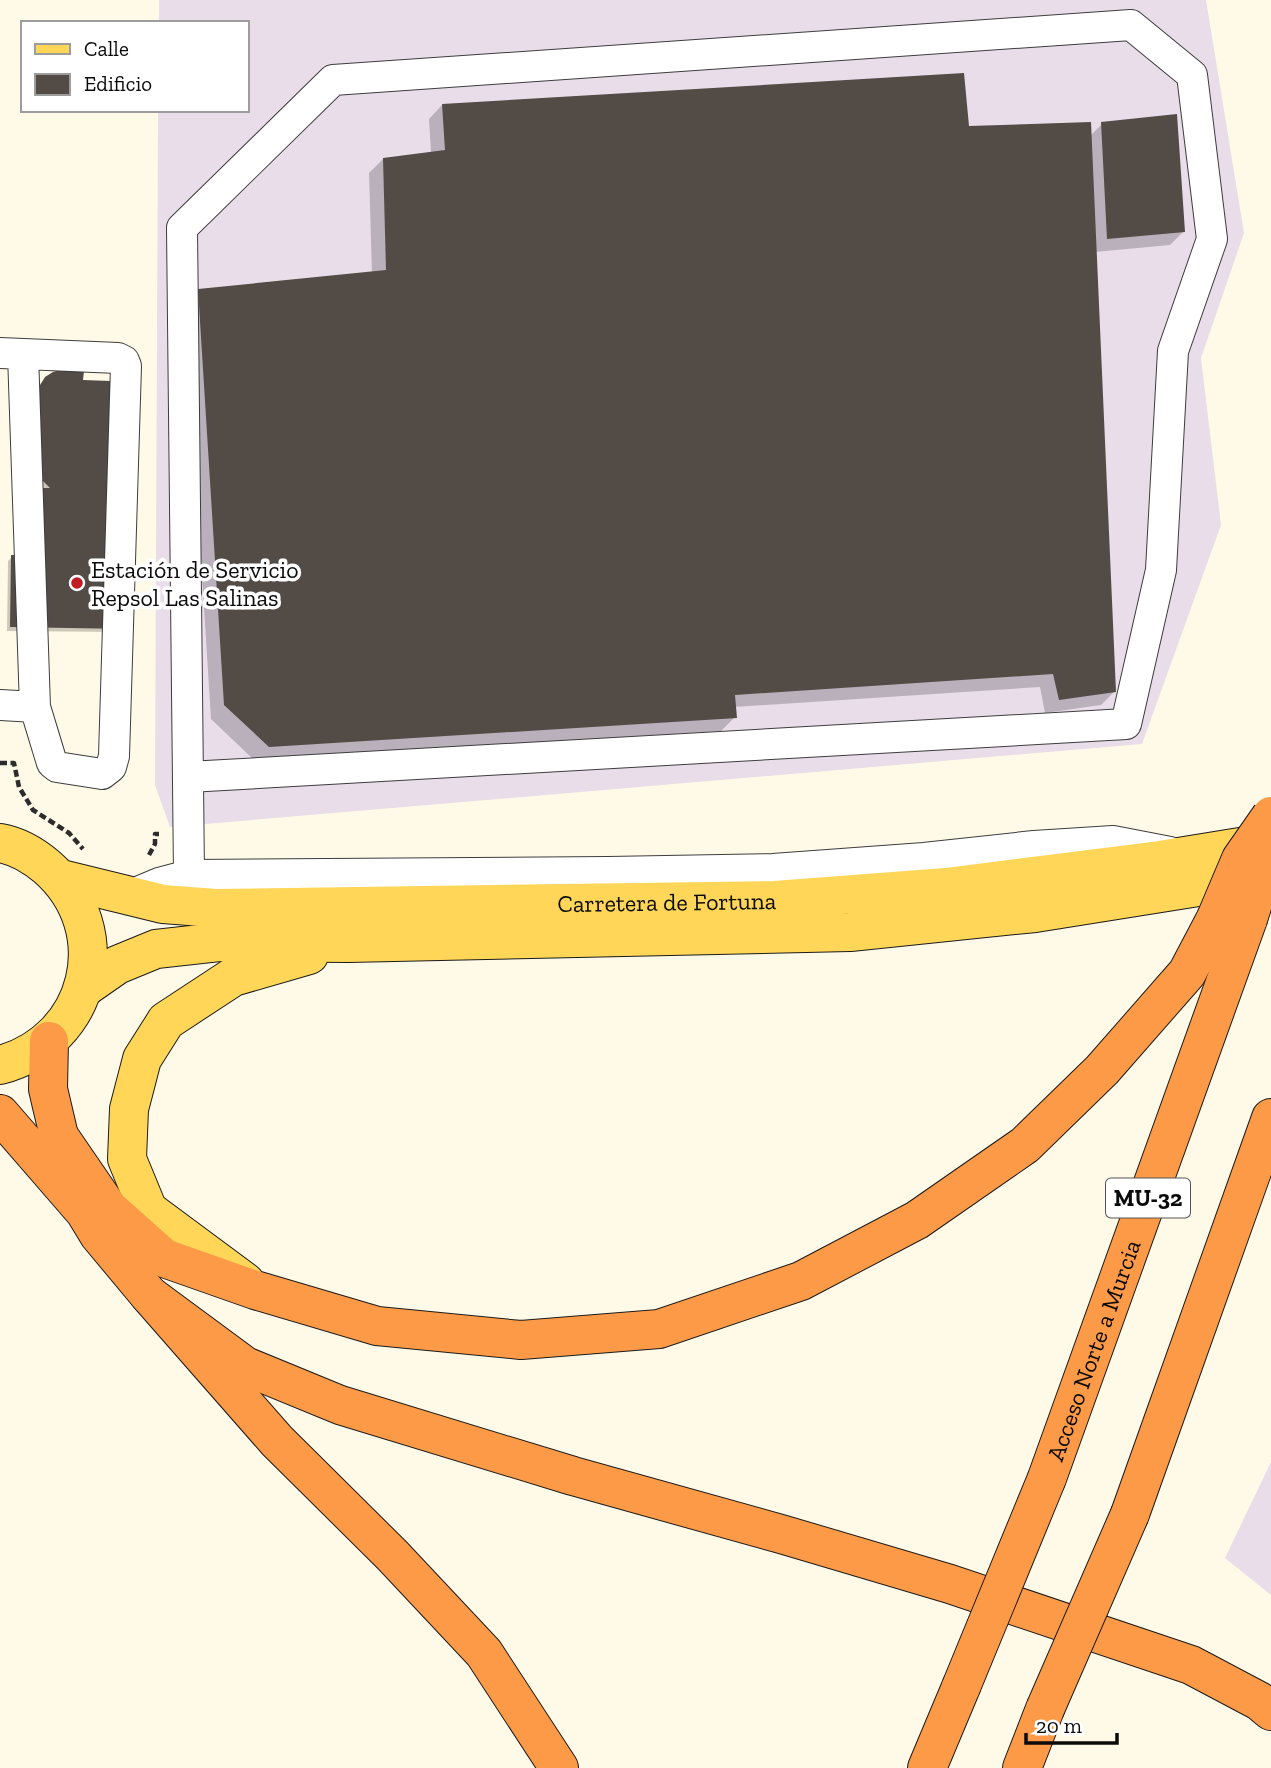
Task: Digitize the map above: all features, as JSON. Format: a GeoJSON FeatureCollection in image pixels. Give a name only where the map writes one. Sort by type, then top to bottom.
{"type":"FeatureCollection","features":[{"type":"Feature","properties":{"kind":"highway"},"geometry":{"type":"LineString","coordinates":[[59,1136],[109,1209],[164,1258],[255,1290],[377,1326],[521,1340],[659,1329],[802,1281],[917,1220],[1025,1145],[1102,1070],[1187,974],[1232,918],[1241,859],[1271,816]]}},
{"type":"Feature","properties":{"kind":"highway","name":"Acceso Norte a Murcia"},"geometry":{"type":"LineString","coordinates":[[927,1768],[1047,1478],[1232,918],[1271,844]]}},
{"type":"Feature","properties":{"kind":"highway"},"geometry":{"type":"LineString","coordinates":[[49,1041],[48,1089],[59,1136],[85,1212]]}},
{"type":"Feature","properties":{"kind":"highway"},"geometry":{"type":"LineString","coordinates":[[0,1114],[85,1212],[99,1235],[149,1295],[276,1441],[392,1555],[484,1653],[559,1768]]}},
{"type":"Feature","properties":{"kind":"highway"},"geometry":{"type":"LineString","coordinates":[[1022,1768],[1130,1514],[1271,1118]]}},
{"type":"Feature","properties":{"kind":"highway"},"geometry":{"type":"LineString","coordinates":[[149,1295],[245,1366],[340,1405],[573,1476],[950,1584],[1191,1665],[1259,1701],[1271,1711]]}},
{"type":"Feature","properties":{"kind":"main road"},"geometry":{"type":"LineString","coordinates":[[0,843],[36,858],[61,879],[81,911],[89,949],[84,988],[70,1017],[49,1041],[27,1056],[0,1065]]}},
{"type":"Feature","properties":{"kind":"main road","name":"Carretera de Fortuna"},"geometry":{"type":"LineString","coordinates":[[61,879],[163,904],[216,908],[775,900],[946,887],[1271,844]]}},
{"type":"Feature","properties":{"kind":"main road","name":"Carretera de Fortuna"},"geometry":{"type":"LineString","coordinates":[[84,988],[117,965],[156,949],[219,942],[348,943],[850,932],[1035,913],[1271,876]]}},
{"type":"Feature","properties":{"kind":"main road"},"geometry":{"type":"LineString","coordinates":[[255,1290],[148,1210],[127,1159],[128,1109],[142,1059],[166,1021],[233,977],[348,943]]}},
{"type":"Feature","properties":{"kind":"street"},"geometry":{"type":"LineString","coordinates":[[188,777],[1126,724],[1161,570],[1173,351],[1212,240],[1192,75],[1131,25],[333,80],[182,228],[188,875]]}},
{"type":"Feature","properties":{"kind":"street"},"geometry":{"type":"LineString","coordinates":[[12,353],[118,358],[124,361],[126,366],[114,756],[111,767],[102,774],[57,767],[49,757],[35,707],[12,353]]}},
{"type":"Feature","properties":{"kind":"street"},"geometry":{"type":"LineString","coordinates":[[0,705],[35,707]]}},
{"type":"Feature","properties":{"kind":"street"},"geometry":{"type":"LineString","coordinates":[[128,897],[159,883],[188,875],[774,869],[924,859],[1034,846],[1113,841],[1187,855]]}},
{"type":"Feature","properties":{"kind":"shaded area"},"geometry":{"type":"Polygon","coordinates":[[[159,0],[1206,0],[1244,233],[1201,358],[1221,525],[1142,744],[170,827],[155,785],[158,112],[248,112],[248,21],[159,21],[159,0]]]}},
{"type":"Feature","properties":{"kind":"shaded area"},"geometry":{"type":"Polygon","coordinates":[[[1271,1462],[1271,1595],[1225,1558],[1271,1462]]]}},
{"type":"Feature","properties":{"kind":"building"},"geometry":{"type":"Polygon","coordinates":[[[964,73],[969,126],[1091,122],[1116,692],[1059,700],[1053,674],[735,695],[737,718],[269,747],[224,705],[198,289],[386,270],[383,158],[445,150],[442,104],[964,73]]]}},
{"type":"Feature","properties":{"kind":"building"},"geometry":{"type":"Polygon","coordinates":[[[1177,114],[1185,232],[1107,239],[1101,122],[1177,114]]]}},
{"type":"Feature","properties":{"kind":"building"},"geometry":{"type":"Polygon","coordinates":[[[60,370],[84,371],[83,380],[111,381],[127,629],[10,627],[11,555],[33,555],[34,488],[50,488],[39,475],[39,387],[45,377],[60,370]]]}},
{"type":"Feature","properties":{"kind":"place","name":"Estación de Servicio Repsol Las Salinas"},"geometry":{"type":"Point","coordinates":[77,583]}}]}
